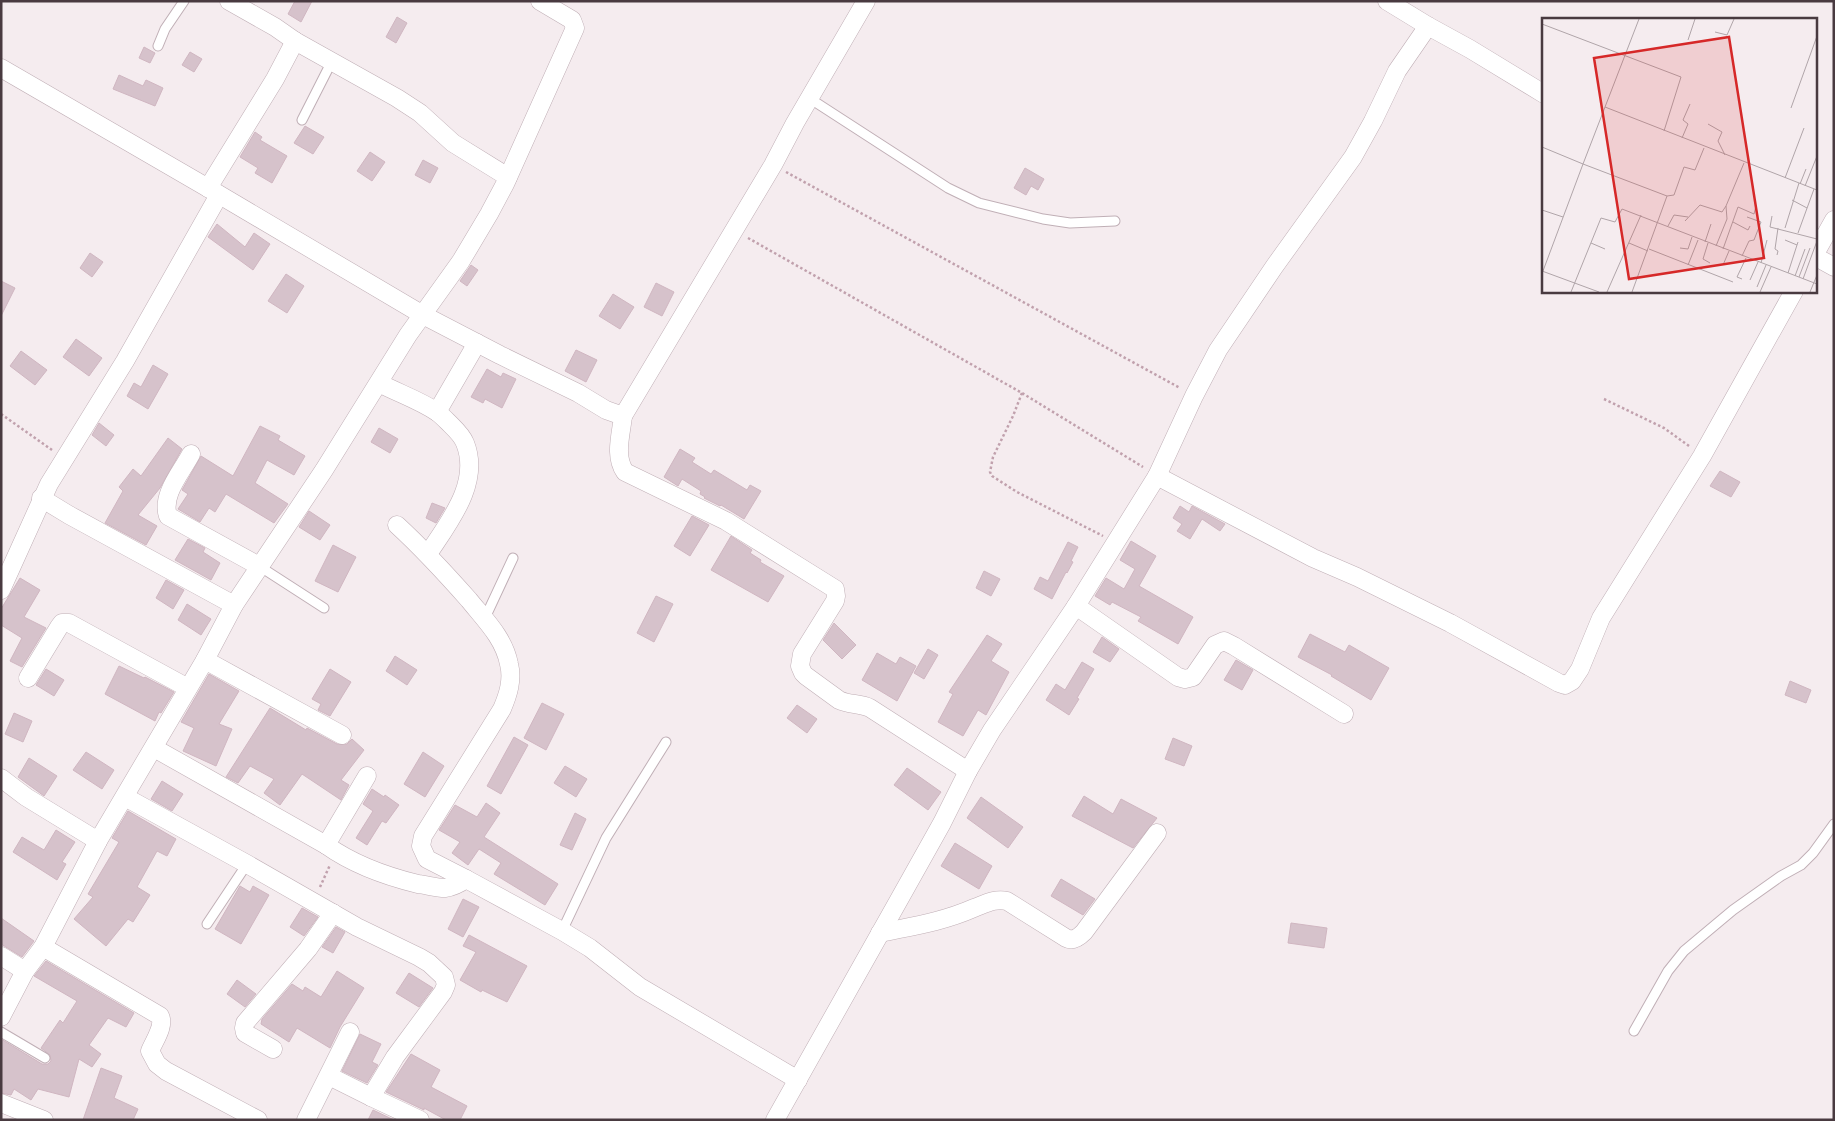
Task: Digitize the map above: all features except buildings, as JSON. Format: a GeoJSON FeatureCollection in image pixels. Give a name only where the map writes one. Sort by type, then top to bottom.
{"type":"FeatureCollection","features":[{"type":"Feature","properties":{"kind":"street"},"geometry":{"type":"LineString","coordinates":[[229,1],[275,27],[295,42],[332,61],[420,113],[453,143],[508,178]]}},
{"type":"Feature","properties":{"kind":"street"},"geometry":{"type":"LineString","coordinates":[[1,1016],[25,971],[43,948],[98,841],[205,660],[234,605],[379,383],[408,335],[462,261],[508,178],[575,28],[572,20],[540,1]]}},
{"type":"Feature","properties":{"kind":"street"},"geometry":{"type":"LineString","coordinates":[[866,1],[735,230],[623,416],[619,449],[620,464],[626,472],[726,521],[834,589],[835,601],[802,654],[800,666],[803,673],[844,703],[864,705],[870,708],[968,771]]}},
{"type":"Feature","properties":{"kind":"street"},"geometry":{"type":"LineString","coordinates":[[1387,1],[1542,93]]}},
{"type":"Feature","properties":{"kind":"street"},"geometry":{"type":"LineString","coordinates":[[775,1120],[942,823],[968,771],[992,730],[1076,606],[1157,476],[1194,396],[1224,343],[1274,267],[1353,157],[1397,71],[1428,26]]}},
{"type":"Feature","properties":{"kind":"street"},"geometry":{"type":"LineString","coordinates":[[1,590],[42,498],[64,458],[125,361],[295,42]]}},
{"type":"Feature","properties":{"kind":"street"},"geometry":{"type":"LineString","coordinates":[[1,68],[423,315],[606,410],[623,416]]}},
{"type":"Feature","properties":{"kind":"street"},"geometry":{"type":"LineString","coordinates":[[1818,248],[1834,220]]}},
{"type":"Feature","properties":{"kind":"street"},"geometry":{"type":"LineString","coordinates":[[1818,258],[1834,266]]}},
{"type":"Feature","properties":{"kind":"street"},"geometry":{"type":"LineString","coordinates":[[1157,476],[1312,558],[1358,577],[1419,607],[1552,680],[1565,685],[1572,681],[1580,669],[1601,618],[1702,456],[1793,292]]}},
{"type":"Feature","properties":{"kind":"street"},"geometry":{"type":"LineString","coordinates":[[438,412],[476,343]]}},
{"type":"Feature","properties":{"kind":"street"},"geometry":{"type":"LineString","coordinates":[[379,383],[438,412],[465,441],[469,460],[464,493],[458,507],[428,554]]}},
{"type":"Feature","properties":{"kind":"street"},"geometry":{"type":"LineString","coordinates":[[191,454],[167,498],[165,507],[168,516],[259,566]]}},
{"type":"Feature","properties":{"kind":"street"},"geometry":{"type":"LineString","coordinates":[[42,498],[234,605]]}},
{"type":"Feature","properties":{"kind":"street"},"geometry":{"type":"LineString","coordinates":[[397,525],[428,554],[485,618],[502,643],[510,665],[510,692],[502,709],[423,836],[421,846],[427,859],[590,948],[640,987],[798,1080]]}},
{"type":"Feature","properties":{"kind":"street"},"geometry":{"type":"LineString","coordinates":[[1076,606],[1178,677],[1185,679],[1193,677],[1215,645],[1224,641],[1344,714]]}},
{"type":"Feature","properties":{"kind":"street"},"geometry":{"type":"LineString","coordinates":[[28,678],[59,627],[62,623],[69,623],[188,688]]}},
{"type":"Feature","properties":{"kind":"street"},"geometry":{"type":"LineString","coordinates":[[205,660],[342,735]]}},
{"type":"Feature","properties":{"kind":"street"},"geometry":{"type":"LineString","coordinates":[[154,748],[350,861],[380,872],[437,888],[458,885],[466,879]]}},
{"type":"Feature","properties":{"kind":"street"},"geometry":{"type":"LineString","coordinates":[[331,849],[366,776]]}},
{"type":"Feature","properties":{"kind":"street"},"geometry":{"type":"LineString","coordinates":[[1,778],[98,841]]}},
{"type":"Feature","properties":{"kind":"street"},"geometry":{"type":"LineString","coordinates":[[125,796],[333,913],[429,963],[444,977],[446,985],[443,992],[395,1057],[371,1097]]}},
{"type":"Feature","properties":{"kind":"street"},"geometry":{"type":"LineString","coordinates":[[880,933],[947,920],[990,901],[1001,900],[1007,901],[1066,938],[1073,940],[1084,932],[1157,833]]}},
{"type":"Feature","properties":{"kind":"street"},"geometry":{"type":"LineString","coordinates":[[273,1049],[245,1033],[245,1023],[308,949],[333,913]]}},
{"type":"Feature","properties":{"kind":"street"},"geometry":{"type":"LineString","coordinates":[[43,948],[160,1016],[162,1025],[150,1051],[157,1064],[166,1071],[258,1120]]}},
{"type":"Feature","properties":{"kind":"street"},"geometry":{"type":"LineString","coordinates":[[1,956],[25,971]]}},
{"type":"Feature","properties":{"kind":"street"},"geometry":{"type":"LineString","coordinates":[[306,1120],[350,1032]]}},
{"type":"Feature","properties":{"kind":"street"},"geometry":{"type":"LineString","coordinates":[[329,1076],[420,1120]]}},
{"type":"Feature","properties":{"kind":"street"},"geometry":{"type":"LineString","coordinates":[[1,1103],[44,1120]]}},
{"type":"Feature","properties":{"kind":"lane"},"geometry":{"type":"LineString","coordinates":[[158,46],[165,29],[184,1]]}},
{"type":"Feature","properties":{"kind":"lane"},"geometry":{"type":"LineString","coordinates":[[302,120],[332,61]]}},
{"type":"Feature","properties":{"kind":"lane"},"geometry":{"type":"LineString","coordinates":[[810,98],[948,188],[979,203],[1043,219],[1070,223],[1115,221]]}},
{"type":"Feature","properties":{"kind":"lane"},"geometry":{"type":"LineString","coordinates":[[485,618],[513,558]]}},
{"type":"Feature","properties":{"kind":"lane"},"geometry":{"type":"LineString","coordinates":[[259,566],[324,608]]}},
{"type":"Feature","properties":{"kind":"lane"},"geometry":{"type":"LineString","coordinates":[[562,932],[606,838],[666,742]]}},
{"type":"Feature","properties":{"kind":"lane"},"geometry":{"type":"LineString","coordinates":[[1634,1031],[1668,971],[1684,951],[1733,910],[1813,854],[1834,824]]}},
{"type":"Feature","properties":{"kind":"lane"},"geometry":{"type":"LineString","coordinates":[[207,924],[247,864]]}},
{"type":"Feature","properties":{"kind":"lane"},"geometry":{"type":"LineString","coordinates":[[1,1032],[45,1058]]}},
{"type":"Feature","properties":{"kind":"path"},"geometry":{"type":"LineString","coordinates":[[773,165],[1194,396]]}},
{"type":"Feature","properties":{"kind":"path"},"geometry":{"type":"LineString","coordinates":[[735,230],[1022,393],[1157,476]]}},
{"type":"Feature","properties":{"kind":"path"},"geometry":{"type":"LineString","coordinates":[[1022,393],[991,464],[990,472],[992,476],[1017,492],[1115,542]]}},
{"type":"Feature","properties":{"kind":"path"},"geometry":{"type":"LineString","coordinates":[[1604,399],[1664,428],[1702,456]]}},
{"type":"Feature","properties":{"kind":"path"},"geometry":{"type":"LineString","coordinates":[[1,414],[64,458]]}},
{"type":"Feature","properties":{"kind":"path"},"geometry":{"type":"LineString","coordinates":[[314,901],[331,849]]}}]}
